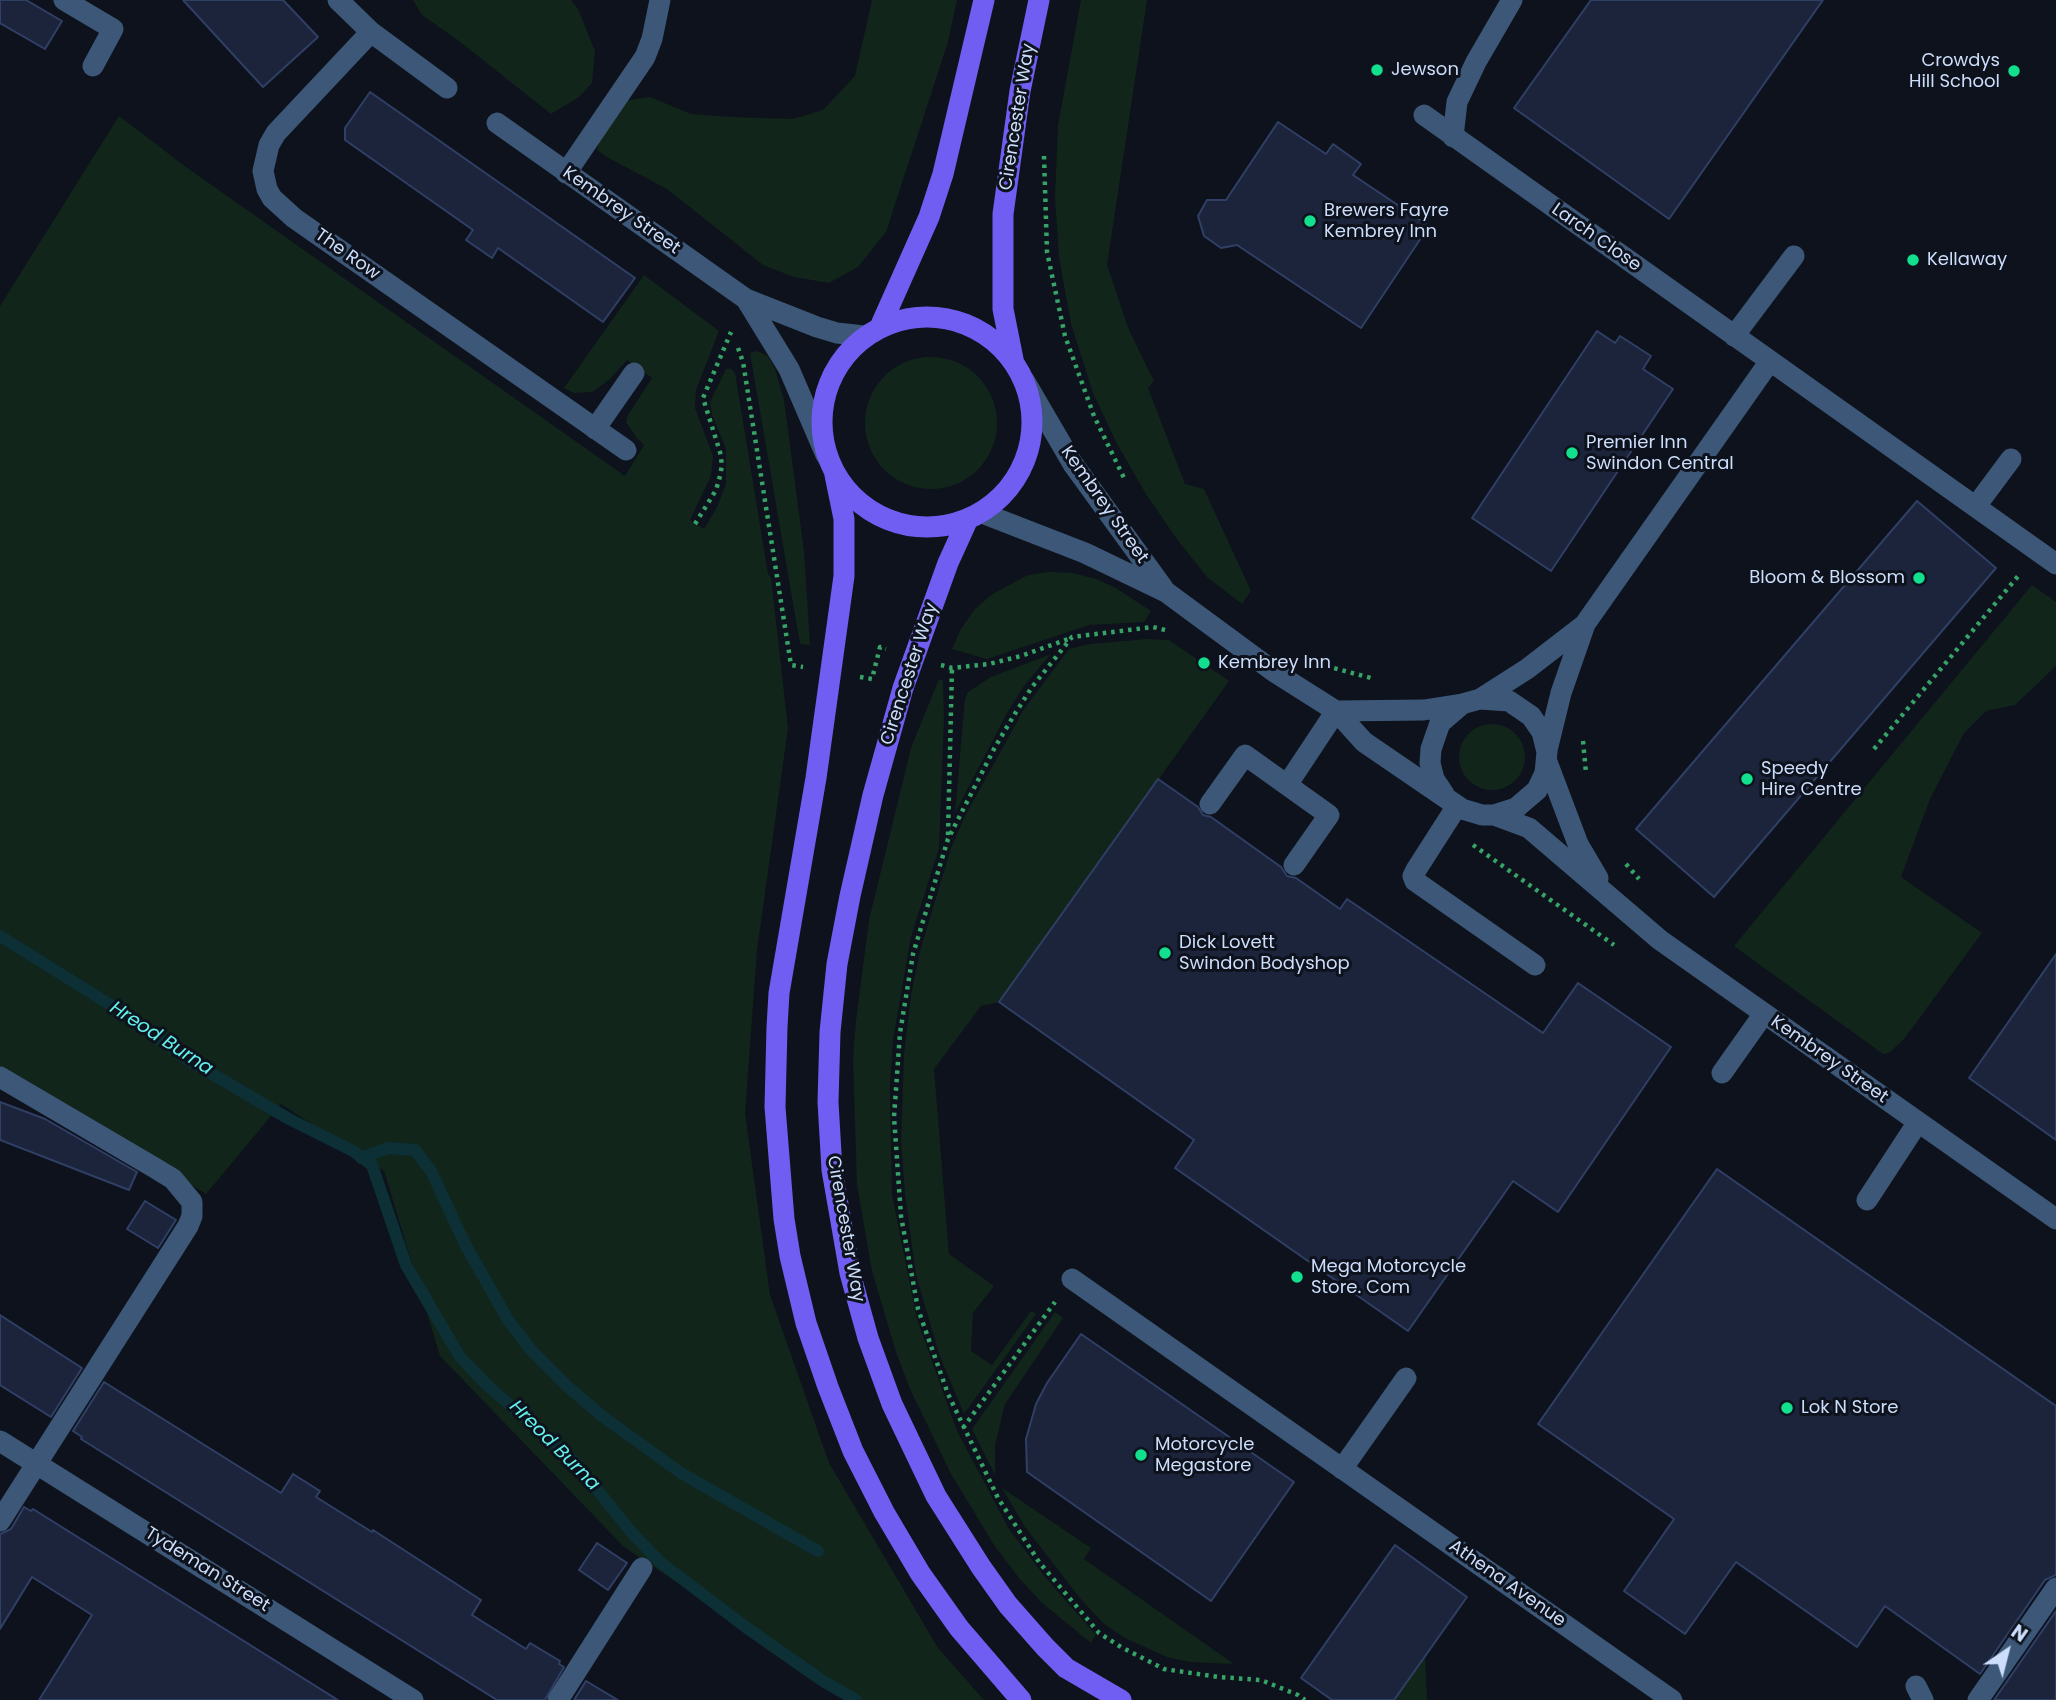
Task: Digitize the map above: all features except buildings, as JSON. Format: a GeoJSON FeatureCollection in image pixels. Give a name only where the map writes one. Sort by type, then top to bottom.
{"type":"FeatureCollection","features":[{"type":"Feature","properties":{"kind":"main road"},"geometry":{"type":"LineString","coordinates":[[872,331],[929,217],[943,174],[984,0]]}},
{"type":"Feature","properties":{"kind":"main road","name":"Cirencester Way"},"geometry":{"type":"LineString","coordinates":[[1013,359],[1003,309],[1003,214],[1020,91],[1039,0]]}},
{"type":"Feature","properties":{"kind":"main road"},"geometry":{"type":"LineString","coordinates":[[835,475],[854,499],[879,516],[908,526],[939,527],[975,516],[1006,492],[1024,466],[1032,435],[1032,408],[1024,380],[1013,359],[992,338],[967,323],[938,316],[908,317],[872,331],[845,354],[831,377],[823,402],[821,429],[826,455],[835,475],[844,519],[844,576],[816,778],[785,954],[777,1027],[776,1133],[784,1219],[806,1323],[853,1451],[884,1512],[939,1600],[959,1628],[1021,1700]]}},
{"type":"Feature","properties":{"kind":"main road","name":"Cirencester Way"},"geometry":{"type":"LineString","coordinates":[[975,516],[948,563],[914,657],[873,795],[837,964],[830,1032],[828,1102],[832,1170],[845,1250],[862,1316],[892,1404],[920,1465],[957,1533],[1008,1605],[1045,1647],[1066,1668],[1121,1700]]}},
{"type":"Feature","properties":{"kind":"street"},"geometry":{"type":"LineString","coordinates":[[64,0],[113,29],[93,66]]}},
{"type":"Feature","properties":{"kind":"street"},"geometry":{"type":"LineString","coordinates":[[338,0],[371,32],[447,88]]}},
{"type":"Feature","properties":{"kind":"street"},"geometry":{"type":"LineString","coordinates":[[566,173],[641,64],[652,39],[660,0]]}},
{"type":"Feature","properties":{"kind":"street"},"geometry":{"type":"LineString","coordinates":[[1453,137],[1457,102],[1476,62],[1512,0]]}},
{"type":"Feature","properties":{"kind":"street","name":"The Row"},"geometry":{"type":"LineString","coordinates":[[371,32],[276,133],[264,159],[263,171],[267,188],[281,209],[293,218],[626,450]]}},
{"type":"Feature","properties":{"kind":"street","name":"Larch Close"},"geometry":{"type":"LineString","coordinates":[[1424,115],[2048,558]]}},
{"type":"Feature","properties":{"kind":"street","name":"Kembrey Street"},"geometry":{"type":"LineString","coordinates":[[497,123],[746,299],[837,333],[872,331]]}},
{"type":"Feature","properties":{"kind":"street"},"geometry":{"type":"LineString","coordinates":[[1734,336],[1794,256]]}},
{"type":"Feature","properties":{"kind":"street","name":"Kembrey Street"},"geometry":{"type":"LineString","coordinates":[[746,299],[789,369],[826,455]]}},
{"type":"Feature","properties":{"kind":"street"},"geometry":{"type":"LineString","coordinates":[[1494,815],[1516,808],[1530,798],[1542,781],[1561,693],[1585,624],[1770,361]]}},
{"type":"Feature","properties":{"kind":"street"},"geometry":{"type":"LineString","coordinates":[[595,429],[634,373]]}},
{"type":"Feature","properties":{"kind":"street","name":"Kembrey Street"},"geometry":{"type":"LineString","coordinates":[[1024,380],[1073,464],[1166,592]]}},
{"type":"Feature","properties":{"kind":"street"},"geometry":{"type":"LineString","coordinates":[[1976,506],[2011,459]]}},
{"type":"Feature","properties":{"kind":"street","name":"Kembrey Street"},"geometry":{"type":"LineString","coordinates":[[975,516],[1085,553],[1166,592],[1276,673],[1336,711],[1363,742],[1451,801],[1472,812],[1494,815],[1529,828],[1660,940],[2056,1219]]}},
{"type":"Feature","properties":{"kind":"street"},"geometry":{"type":"LineString","coordinates":[[1535,965],[1415,881],[1413,876],[1444,825],[1451,801],[1434,779],[1430,763],[1431,749],[1440,723],[1448,714],[1527,669],[1585,624]]}},
{"type":"Feature","properties":{"kind":"street","name":"Kembrey Street"},"geometry":{"type":"LineString","coordinates":[[1336,711],[1410,711],[1471,701],[1509,701],[1531,716],[1542,732],[1562,807],[1578,844],[1608,895]]}},
{"type":"Feature","properties":{"kind":"street"},"geometry":{"type":"LineString","coordinates":[[1287,785],[1336,711]]}},
{"type":"Feature","properties":{"kind":"street"},"geometry":{"type":"LineString","coordinates":[[1210,804],[1245,755],[1329,814],[1294,865]]}},
{"type":"Feature","properties":{"kind":"street"},"geometry":{"type":"LineString","coordinates":[[1722,1073],[1763,1015]]}},
{"type":"Feature","properties":{"kind":"street"},"geometry":{"type":"LineString","coordinates":[[0,1077],[155,1168],[173,1180],[192,1202],[192,1216],[188,1226],[0,1521]]}},
{"type":"Feature","properties":{"kind":"street"},"geometry":{"type":"LineString","coordinates":[[1867,1200],[1918,1122]]}},
{"type":"Feature","properties":{"kind":"street","name":"Athena Avenue"},"geometry":{"type":"LineString","coordinates":[[1072,1279],[1672,1700]]}},
{"type":"Feature","properties":{"kind":"street"},"geometry":{"type":"LineString","coordinates":[[1342,1469],[1406,1378]]}},
{"type":"Feature","properties":{"kind":"street","name":"Tydeman Street"},"geometry":{"type":"LineString","coordinates":[[0,1441],[414,1700]]}},
{"type":"Feature","properties":{"kind":"street"},"geometry":{"type":"LineString","coordinates":[[558,1700],[642,1568]]}},
{"type":"Feature","properties":{"kind":"street"},"geometry":{"type":"LineString","coordinates":[[1978,1700],[2056,1588]]}},
{"type":"Feature","properties":{"kind":"path"},"geometry":{"type":"LineString","coordinates":[[1045,149],[1043,172],[1047,252],[1065,336],[1094,416],[1128,487]]}},
{"type":"Feature","properties":{"kind":"path"},"geometry":{"type":"LineString","coordinates":[[695,524],[716,490],[722,465],[703,398],[732,331],[743,362],[791,665],[872,679],[880,648],[952,668],[989,664],[1021,656],[1072,637],[1153,627],[1168,631]]}},
{"type":"Feature","properties":{"kind":"path"},"geometry":{"type":"LineString","coordinates":[[1874,749],[2048,558]]}},
{"type":"Feature","properties":{"kind":"path"},"geometry":{"type":"LineString","coordinates":[[1072,637],[1032,687],[1016,712],[948,839],[913,954],[900,1033],[894,1117],[901,1216],[914,1287],[935,1360],[962,1428],[998,1498],[1039,1562],[1099,1633],[1164,1669],[1261,1680],[1305,1700]]}},
{"type":"Feature","properties":{"kind":"path"},"geometry":{"type":"LineString","coordinates":[[948,839],[952,668]]}},
{"type":"Feature","properties":{"kind":"path"},"geometry":{"type":"LineString","coordinates":[[1444,825],[1624,952]]}},
{"type":"Feature","properties":{"kind":"path"},"geometry":{"type":"LineString","coordinates":[[962,1428],[1072,1279]]}},
{"type":"Feature","properties":{"kind":"green space"},"geometry":{"type":"Polygon","coordinates":[[[413,0],[571,0],[578,9],[595,51],[592,83],[579,97],[551,114],[422,15],[413,0]]]}},
{"type":"Feature","properties":{"kind":"green space"},"geometry":{"type":"Polygon","coordinates":[[[872,0],[957,0],[948,42],[886,232],[858,267],[829,283],[794,277],[763,265],[667,189],[597,150],[602,132],[625,101],[635,99],[650,97],[691,114],[731,117],[793,119],[823,110],[855,76],[872,0]]]}},
{"type":"Feature","properties":{"kind":"green space"},"geometry":{"type":"Polygon","coordinates":[[[1081,0],[1147,0],[1107,265],[1129,330],[1154,381],[1148,388],[1185,484],[1204,489],[1251,591],[1242,604],[1207,577],[1146,494],[1117,444],[1093,393],[1071,324],[1059,257],[1055,198],[1058,125],[1081,0]]]}},
{"type":"Feature","properties":{"kind":"green space"},"geometry":{"type":"Polygon","coordinates":[[[119,116],[186,167],[625,476],[644,445],[626,422],[652,378],[627,360],[609,380],[592,392],[574,393],[564,388],[644,275],[719,331],[696,390],[695,408],[713,456],[711,476],[690,520],[704,529],[726,484],[726,449],[712,415],[710,402],[726,369],[731,369],[735,373],[768,574],[771,577],[788,728],[757,950],[745,1113],[770,1295],[829,1463],[938,1648],[984,1700],[853,1700],[624,1547],[440,1356],[384,1171],[281,1104],[206,1194],[0,1068],[0,306],[119,116]]]}},
{"type":"Feature","properties":{"kind":"green space"},"geometry":{"type":"Polygon","coordinates":[[[757,351],[768,356],[775,369],[784,400],[804,551],[810,645],[800,644],[750,353],[757,351]]]}},
{"type":"Feature","properties":{"kind":"green space"},"geometry":{"type":"Polygon","coordinates":[[[931,357],[956,362],[978,376],[992,398],[997,423],[992,448],[978,470],[956,484],[931,489],[906,484],[884,470],[870,448],[865,423],[870,398],[884,376],[906,362],[931,357]]]}},
{"type":"Feature","properties":{"kind":"green space"},"geometry":{"type":"Polygon","coordinates":[[[1073,573],[1096,579],[1116,588],[1151,611],[1144,622],[1089,625],[987,659],[952,649],[974,610],[991,595],[1028,575],[1073,573]]]}},
{"type":"Feature","properties":{"kind":"green space"},"geometry":{"type":"Polygon","coordinates":[[[2032,585],[2056,602],[2056,666],[2015,705],[1986,711],[1964,733],[1930,799],[1901,877],[1982,933],[1904,1039],[1889,1053],[1883,1054],[1734,946],[2032,585]]]}},
{"type":"Feature","properties":{"kind":"green space"},"geometry":{"type":"Polygon","coordinates":[[[1147,639],[1169,640],[1229,681],[999,1002],[981,1006],[934,1069],[949,1254],[994,1286],[973,1313],[971,1351],[992,1365],[1031,1311],[1036,1314],[964,1414],[939,1354],[916,1275],[905,1194],[901,1142],[904,1055],[911,995],[920,951],[951,848],[965,816],[1024,709],[1069,649],[1090,644],[1147,639]]]}},
{"type":"Feature","properties":{"kind":"green space"},"geometry":{"type":"Polygon","coordinates":[[[1051,654],[1024,686],[1007,713],[955,813],[965,699],[968,692],[991,677],[1051,654]]]}},
{"type":"Feature","properties":{"kind":"green space"},"geometry":{"type":"Polygon","coordinates":[[[939,679],[943,681],[944,720],[939,848],[911,937],[893,1040],[890,1086],[892,1195],[917,1319],[957,1431],[1009,1529],[1045,1577],[1096,1635],[1091,1643],[1041,1602],[1019,1578],[994,1545],[951,1474],[910,1389],[896,1352],[872,1271],[857,1185],[853,1058],[869,920],[911,748],[939,679]]]}},
{"type":"Feature","properties":{"kind":"green space"},"geometry":{"type":"Polygon","coordinates":[[[1492,724],[1505,727],[1515,734],[1522,744],[1525,757],[1522,770],[1515,780],[1505,787],[1492,790],[1479,787],[1469,780],[1462,770],[1459,757],[1462,744],[1469,734],[1479,727],[1492,724]]]}},
{"type":"Feature","properties":{"kind":"green space"},"geometry":{"type":"Polygon","coordinates":[[[1055,1312],[1063,1318],[1005,1404],[995,1445],[995,1475],[972,1429],[1055,1312]]]}},
{"type":"Feature","properties":{"kind":"green space"},"geometry":{"type":"Polygon","coordinates":[[[1002,1488],[1091,1548],[1084,1559],[1234,1664],[1190,1662],[1167,1657],[1125,1638],[1103,1623],[1079,1597],[1025,1527],[1002,1488]]]}},
{"type":"Feature","properties":{"kind":"green space"},"geometry":{"type":"Polygon","coordinates":[[[1425,1656],[1427,1700],[1394,1700],[1425,1656]]]}},
{"type":"Feature","properties":{"kind":"waterway","name":"Hreod Burna"},"geometry":{"type":"LineString","coordinates":[[0,936],[125,1014],[185,1058],[289,1119],[353,1151],[372,1165],[406,1265],[460,1357],[487,1385],[574,1461],[632,1533],[660,1562],[747,1628],[823,1681],[856,1700]]}},
{"type":"Feature","properties":{"kind":"waterway","name":"Hreod Burna"},"geometry":{"type":"LineString","coordinates":[[361,1158],[388,1148],[415,1150],[431,1171],[465,1244],[508,1320],[531,1350],[567,1386],[602,1416],[681,1473],[818,1551]]}},
{"type":"Feature","properties":{"kind":"place","name":"Jewson"},"geometry":{"type":"Point","coordinates":[1377,70]}},
{"type":"Feature","properties":{"kind":"place","name":"Crowdys Hill School"},"geometry":{"type":"Point","coordinates":[2014,71]}},
{"type":"Feature","properties":{"kind":"place","name":"Brewers Fayre Kembrey Inn"},"geometry":{"type":"Point","coordinates":[1310,221]}},
{"type":"Feature","properties":{"kind":"place","name":"Kellaway"},"geometry":{"type":"Point","coordinates":[1913,260]}},
{"type":"Feature","properties":{"kind":"place","name":"Premier Inn Swindon Central"},"geometry":{"type":"Point","coordinates":[1572,453]}},
{"type":"Feature","properties":{"kind":"place","name":"Bloom & Blossom"},"geometry":{"type":"Point","coordinates":[1919,578]}},
{"type":"Feature","properties":{"kind":"place","name":"Kembrey Inn"},"geometry":{"type":"Point","coordinates":[1204,663]}},
{"type":"Feature","properties":{"kind":"place","name":"Speedy Hire Centre"},"geometry":{"type":"Point","coordinates":[1747,779]}},
{"type":"Feature","properties":{"kind":"place","name":"Dick Lovett Swindon Bodyshop"},"geometry":{"type":"Point","coordinates":[1165,953]}},
{"type":"Feature","properties":{"kind":"place","name":"Mega Motorcycle Store. Com"},"geometry":{"type":"Point","coordinates":[1297,1277]}},
{"type":"Feature","properties":{"kind":"place","name":"Lok N Store"},"geometry":{"type":"Point","coordinates":[1787,1408]}},
{"type":"Feature","properties":{"kind":"place","name":"Motorcycle Megastore"},"geometry":{"type":"Point","coordinates":[1141,1455]}}]}
